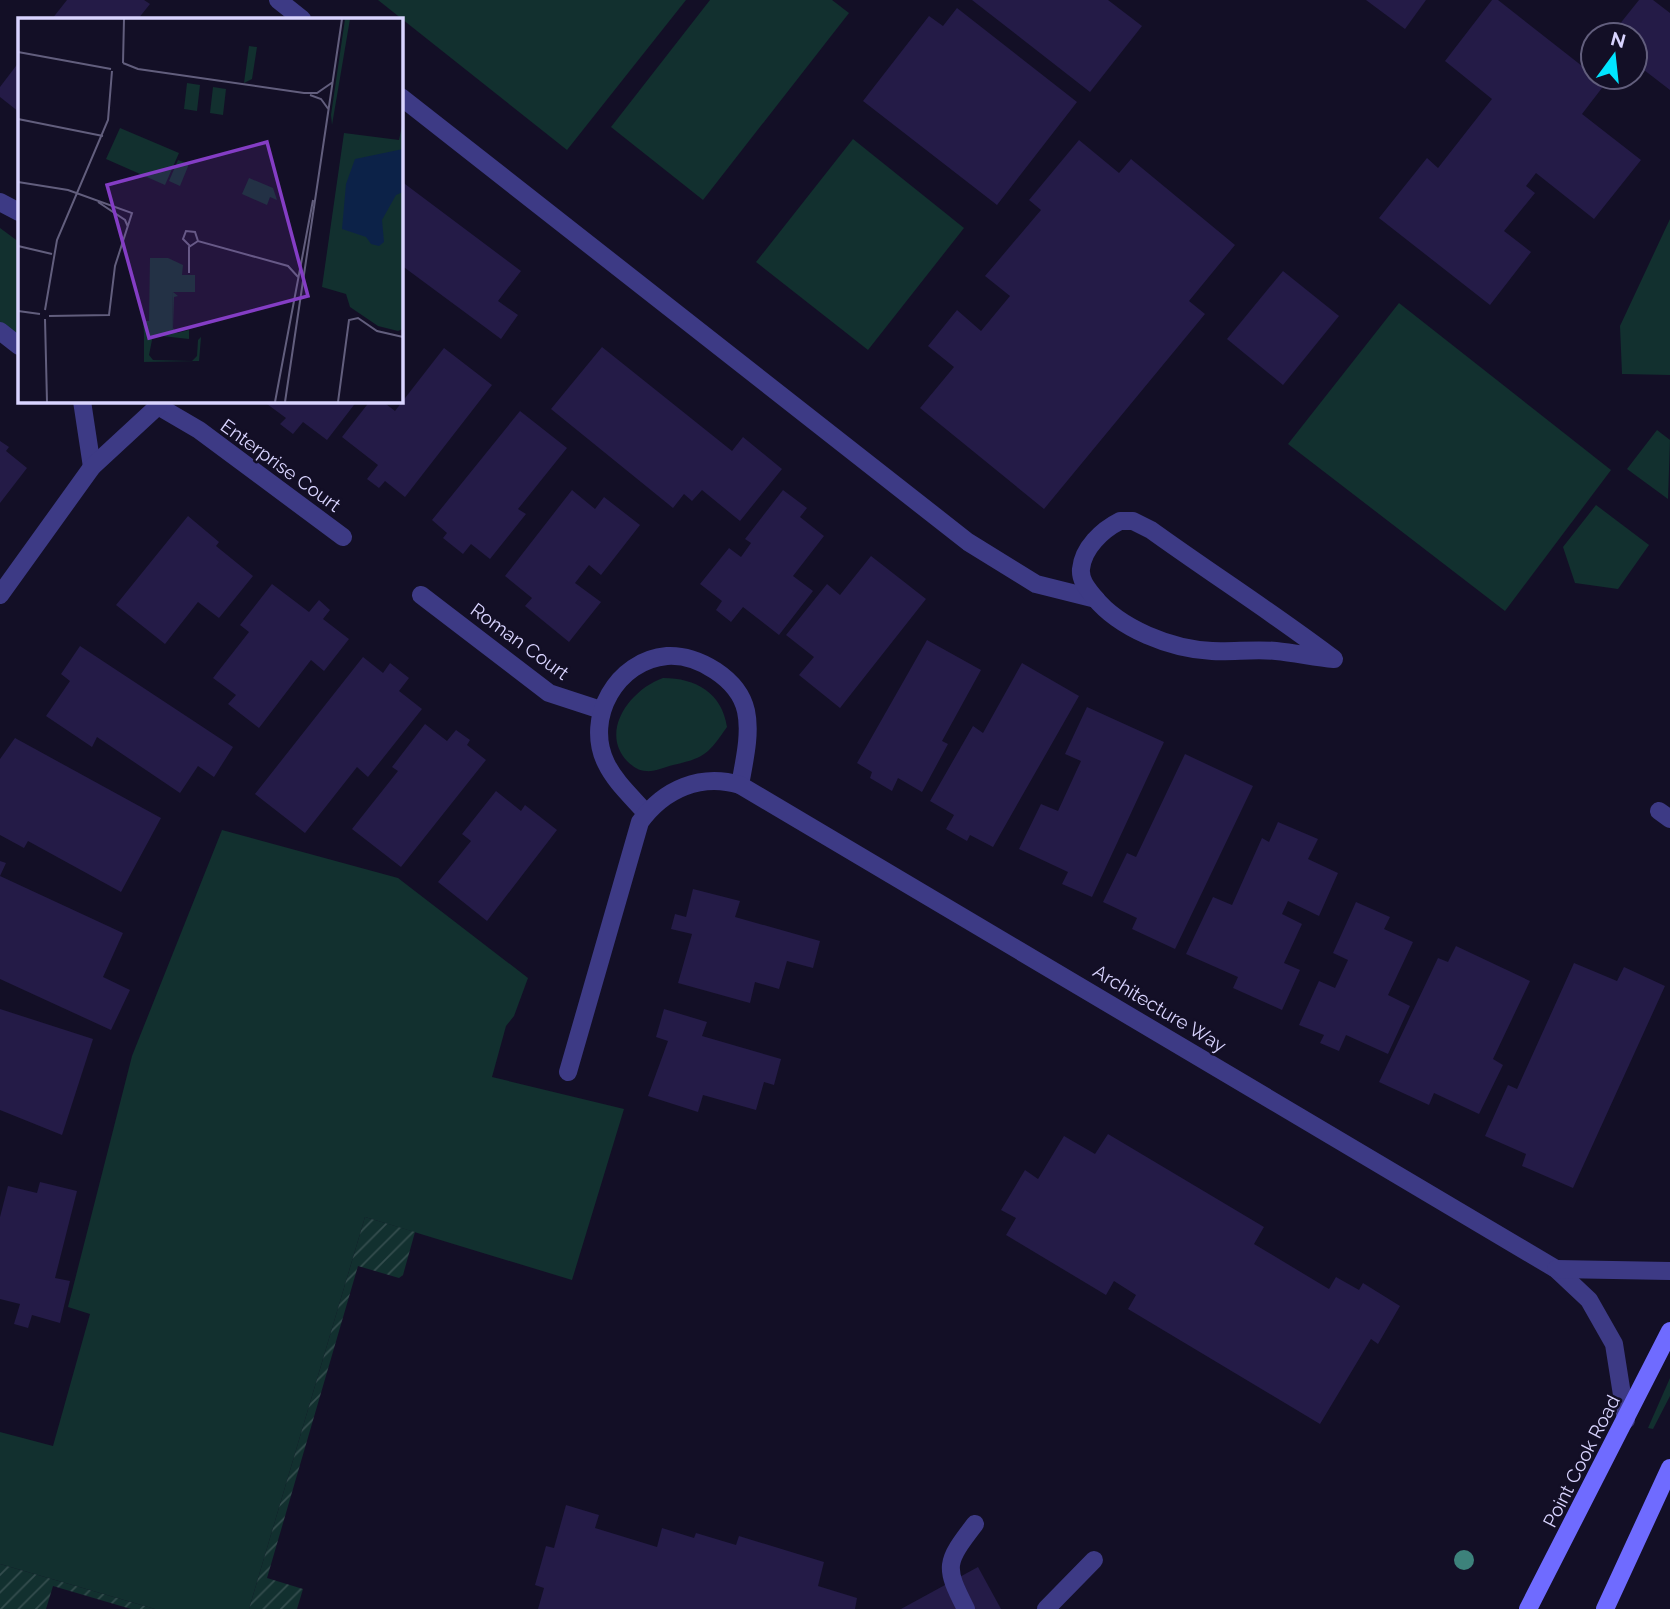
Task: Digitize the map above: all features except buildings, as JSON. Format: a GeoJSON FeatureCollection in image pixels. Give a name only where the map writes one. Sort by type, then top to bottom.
{"type":"FeatureCollection","features":[{"type":"Feature","properties":{"kind":"main road","name":"Point Cook Road"},"geometry":{"type":"LineString","coordinates":[[1528,1609],[1670,1331]]}},
{"type":"Feature","properties":{"kind":"main road"},"geometry":{"type":"LineString","coordinates":[[1605,1609],[1670,1468]]}},
{"type":"Feature","properties":{"kind":"street"},"geometry":{"type":"LineString","coordinates":[[278,0],[301,18]]}},
{"type":"Feature","properties":{"kind":"street"},"geometry":{"type":"LineString","coordinates":[[402,98],[655,300],[699,331],[968,542],[1036,584],[1096,599],[1125,624],[1178,645],[1210,651],[1277,651],[1334,659],[1278,617],[1248,600],[1151,530],[1133,521],[1120,521],[1108,527],[1084,556],[1082,582],[1096,599]]}},
{"type":"Feature","properties":{"kind":"street"},"geometry":{"type":"LineString","coordinates":[[0,202],[18,211]]}},
{"type":"Feature","properties":{"kind":"street"},"geometry":{"type":"LineString","coordinates":[[0,331],[18,345]]}},
{"type":"Feature","properties":{"kind":"street"},"geometry":{"type":"LineString","coordinates":[[82,402],[92,467]]}},
{"type":"Feature","properties":{"kind":"street"},"geometry":{"type":"LineString","coordinates":[[0,595],[92,467],[156,403]]}},
{"type":"Feature","properties":{"kind":"street","name":"Enterprise Court"},"geometry":{"type":"LineString","coordinates":[[156,403],[199,430],[343,537]]}},
{"type":"Feature","properties":{"kind":"street","name":"Roman Court"},"geometry":{"type":"LineString","coordinates":[[421,595],[549,693],[601,710]]}},
{"type":"Feature","properties":{"kind":"street"},"geometry":{"type":"LineString","coordinates":[[646,813],[616,780],[605,762],[598,740],[601,710],[612,689],[632,669],[650,660],[669,656],[708,666],[736,690],[746,709],[747,749],[740,785]]}},
{"type":"Feature","properties":{"kind":"street","name":"Architecture Way"},"geometry":{"type":"LineString","coordinates":[[568,1072],[635,834],[646,813],[663,797],[681,787],[723,779],[740,785],[1556,1269],[1589,1300],[1614,1345],[1626,1420]]}},
{"type":"Feature","properties":{"kind":"street"},"geometry":{"type":"LineString","coordinates":[[1670,812],[1659,811],[1670,819]]}},
{"type":"Feature","properties":{"kind":"street","name":"Architecture Way"},"geometry":{"type":"LineString","coordinates":[[1556,1269],[1670,1271]]}},
{"type":"Feature","properties":{"kind":"street"},"geometry":{"type":"LineString","coordinates":[[966,1609],[950,1576],[950,1568],[961,1543],[975,1524]]}},
{"type":"Feature","properties":{"kind":"street"},"geometry":{"type":"LineString","coordinates":[[1046,1609],[1094,1560]]}},
{"type":"Feature","properties":{"kind":"green space"},"geometry":{"type":"Polygon","coordinates":[[[378,0],[686,0],[567,150],[378,0]]]}},
{"type":"Feature","properties":{"kind":"green space"},"geometry":{"type":"Polygon","coordinates":[[[710,0],[832,0],[849,13],[703,200],[611,127],[710,0]]]}},
{"type":"Feature","properties":{"kind":"green space"},"geometry":{"type":"Polygon","coordinates":[[[853,139],[964,228],[868,350],[756,262],[853,139]]]}},
{"type":"Feature","properties":{"kind":"green space"},"geometry":{"type":"Polygon","coordinates":[[[1670,219],[1670,375],[1622,374],[1620,326],[1670,219]]]}},
{"type":"Feature","properties":{"kind":"green space"},"geometry":{"type":"Polygon","coordinates":[[[0,228],[18,241],[18,340],[0,326],[0,228]]]}},
{"type":"Feature","properties":{"kind":"green space"},"geometry":{"type":"Polygon","coordinates":[[[1399,303],[1611,470],[1505,611],[1288,444],[1399,303]]]}},
{"type":"Feature","properties":{"kind":"green space"},"geometry":{"type":"Polygon","coordinates":[[[1657,430],[1670,440],[1668,499],[1627,469],[1657,430]]]}},
{"type":"Feature","properties":{"kind":"green space"},"geometry":{"type":"Polygon","coordinates":[[[1596,505],[1649,545],[1618,589],[1575,583],[1563,547],[1596,505]]]}},
{"type":"Feature","properties":{"kind":"green space"},"geometry":{"type":"Polygon","coordinates":[[[663,678],[686,681],[706,690],[720,705],[727,727],[705,754],[656,770],[643,771],[629,763],[619,749],[616,737],[618,724],[630,701],[651,683],[663,678]]]}},
{"type":"Feature","properties":{"kind":"green space"},"geometry":{"type":"Polygon","coordinates":[[[222,830],[398,878],[528,978],[514,1016],[506,1026],[492,1077],[624,1109],[572,1280],[365,1217],[249,1609],[155,1609],[0,1564],[0,1432],[53,1446],[90,1314],[68,1307],[132,1056],[222,830]]]}},
{"type":"Feature","properties":{"kind":"green space"},"geometry":{"type":"Polygon","coordinates":[[[365,1217],[415,1232],[403,1275],[399,1278],[358,1266],[267,1578],[303,1589],[297,1609],[249,1609],[365,1217]]]}},
{"type":"Feature","properties":{"kind":"green space"},"geometry":{"type":"Polygon","coordinates":[[[1670,1378],[1670,1396],[1653,1429],[1648,1428],[1670,1378]]]}},
{"type":"Feature","properties":{"kind":"green space"},"geometry":{"type":"Polygon","coordinates":[[[0,1564],[155,1609],[131,1609],[53,1586],[46,1609],[0,1609],[0,1564]]]}}]}
